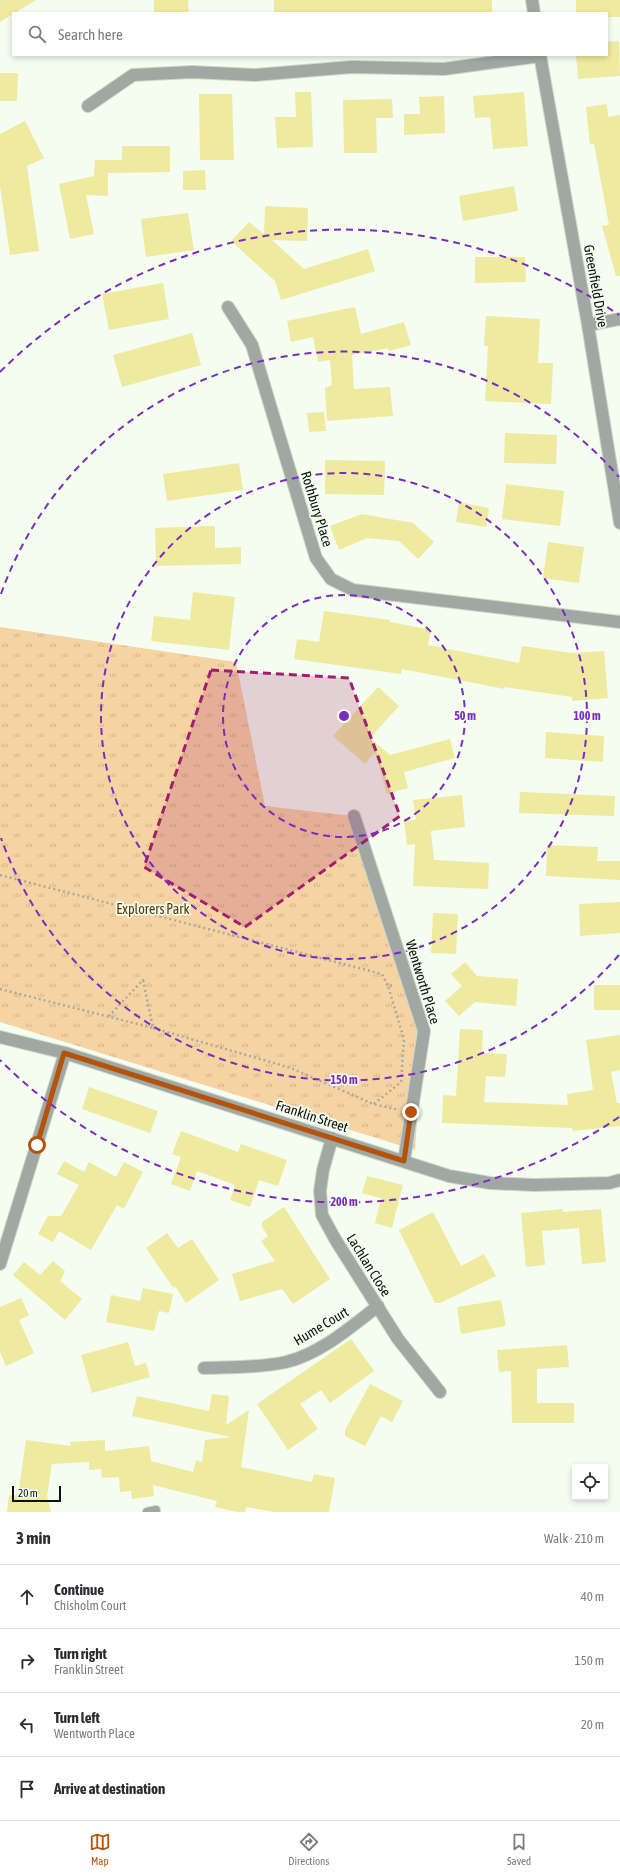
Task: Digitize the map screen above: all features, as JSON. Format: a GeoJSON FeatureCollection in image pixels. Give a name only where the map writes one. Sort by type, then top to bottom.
{"type":"FeatureCollection","features":[{"type":"Feature","properties":{"kind":"street"},"geometry":{"type":"LineString","coordinates":[[532,0],[534,12]]}},
{"type":"Feature","properties":{"kind":"street"},"geometry":{"type":"LineString","coordinates":[[88,106],[133,75],[192,72],[255,75],[352,67],[444,69],[533,56]]}},
{"type":"Feature","properties":{"kind":"street","name":"Greenfield Drive"},"geometry":{"type":"LineString","coordinates":[[540,56],[588,325],[620,523]]}},
{"type":"Feature","properties":{"kind":"street","name":"Rothbury Place"},"geometry":{"type":"LineString","coordinates":[[228,307],[252,345],[316,558],[331,579],[353,590],[620,622]]}},
{"type":"Feature","properties":{"kind":"street"},"geometry":{"type":"LineString","coordinates":[[588,325],[620,319]]}},
{"type":"Feature","properties":{"kind":"street","name":"Wentworth Place"},"geometry":{"type":"LineString","coordinates":[[354,816],[424,1031],[404,1161]]}},
{"type":"Feature","properties":{"kind":"street","name":"Franklin Street"},"geometry":{"type":"LineString","coordinates":[[0,1037],[64,1053],[449,1176],[490,1183],[534,1185],[609,1183],[620,1180]]}},
{"type":"Feature","properties":{"kind":"street"},"geometry":{"type":"LineString","coordinates":[[0,1264],[64,1053]]}},
{"type":"Feature","properties":{"kind":"street","name":"Lachlan Close"},"geometry":{"type":"LineString","coordinates":[[332,1138],[323,1170],[320,1191],[322,1215],[335,1239],[398,1339],[440,1392]]}},
{"type":"Feature","properties":{"kind":"street","name":"Hume Court"},"geometry":{"type":"LineString","coordinates":[[204,1368],[286,1362],[311,1353],[349,1328],[378,1306]]}},
{"type":"Feature","properties":{"kind":"lane"},"geometry":{"type":"LineString","coordinates":[[147,1512],[156,1510]]}},
{"type":"Feature","properties":{"kind":"path"},"geometry":{"type":"LineString","coordinates":[[0,875],[382,974],[388,986],[404,1039],[401,1082],[373,1104]]}},
{"type":"Feature","properties":{"kind":"path"},"geometry":{"type":"LineString","coordinates":[[109,1016],[143,980],[153,1028]]}},
{"type":"Feature","properties":{"kind":"path"},"geometry":{"type":"LineString","coordinates":[[388,986],[408,984]]}},
{"type":"Feature","properties":{"kind":"path"},"geometry":{"type":"LineString","coordinates":[[0,989],[109,1016],[291,1068],[373,1104],[411,1112]]}},
{"type":"Feature","properties":{"kind":"highlighted area"},"geometry":{"type":"Polygon","coordinates":[[[211,670],[349,678],[400,816],[245,927],[144,867],[211,670]]]}},
{"type":"Feature","properties":{"kind":"green space","name":"Explorers Park"},"geometry":{"type":"Polygon","coordinates":[[[0,627],[236,662],[265,806],[352,816],[423,1031],[415,1150],[0,1022],[0,627]]]}},
{"type":"Feature","properties":{"kind":"building"},"geometry":{"type":"Polygon","coordinates":[[[0,0],[36,0],[16,12],[12,12],[12,15],[0,22],[0,0]]]}},
{"type":"Feature","properties":{"kind":"building"},"geometry":{"type":"Polygon","coordinates":[[[154,0],[188,0],[189,12],[154,12],[154,0]]]}},
{"type":"Feature","properties":{"kind":"building"},"geometry":{"type":"Polygon","coordinates":[[[274,0],[492,0],[492,12],[274,12],[274,0]]]}},
{"type":"Feature","properties":{"kind":"building"},"geometry":{"type":"Polygon","coordinates":[[[576,0],[620,0],[620,17],[608,17],[608,12],[576,12],[576,0]]]}},
{"type":"Feature","properties":{"kind":"building"},"geometry":{"type":"Polygon","coordinates":[[[619,41],[620,76],[578,79],[576,56],[608,56],[608,42],[619,41]]]}},
{"type":"Feature","properties":{"kind":"building"},"geometry":{"type":"Polygon","coordinates":[[[0,73],[18,73],[17,101],[0,101],[0,73]]]}},
{"type":"Feature","properties":{"kind":"building"},"geometry":{"type":"Polygon","coordinates":[[[295,92],[311,92],[313,147],[277,148],[275,117],[296,117],[295,92]]]}},
{"type":"Feature","properties":{"kind":"building"},"geometry":{"type":"Polygon","coordinates":[[[524,92],[528,146],[493,149],[490,117],[475,118],[473,96],[524,92]]]}},
{"type":"Feature","properties":{"kind":"building"},"geometry":{"type":"Polygon","coordinates":[[[199,94],[232,94],[234,160],[200,160],[199,94]]]}},
{"type":"Feature","properties":{"kind":"building"},"geometry":{"type":"Polygon","coordinates":[[[444,96],[445,133],[404,135],[404,114],[420,114],[419,97],[444,96]]]}},
{"type":"Feature","properties":{"kind":"building"},"geometry":{"type":"Polygon","coordinates":[[[392,99],[393,118],[376,118],[377,153],[344,153],[343,100],[392,99]]]}},
{"type":"Feature","properties":{"kind":"building"},"geometry":{"type":"Polygon","coordinates":[[[607,104],[608,117],[620,115],[620,276],[616,276],[602,226],[609,225],[594,144],[590,144],[586,107],[607,104]]]}},
{"type":"Feature","properties":{"kind":"building"},"geometry":{"type":"Polygon","coordinates":[[[25,121],[44,158],[27,166],[39,251],[10,255],[0,186],[0,134],[25,121]]]}},
{"type":"Feature","properties":{"kind":"building"},"geometry":{"type":"Polygon","coordinates":[[[122,146],[170,146],[170,172],[108,173],[108,196],[86,195],[94,234],[70,239],[59,184],[94,176],[95,160],[122,160],[122,146]]]}},
{"type":"Feature","properties":{"kind":"building"},"geometry":{"type":"Polygon","coordinates":[[[205,170],[206,190],[183,190],[183,171],[205,170]]]}},
{"type":"Feature","properties":{"kind":"building"},"geometry":{"type":"Polygon","coordinates":[[[514,186],[518,211],[463,221],[459,196],[514,186]]]}},
{"type":"Feature","properties":{"kind":"building"},"geometry":{"type":"Polygon","coordinates":[[[265,206],[308,208],[307,241],[272,240],[304,269],[368,249],[375,271],[281,300],[275,281],[231,241],[249,222],[264,234],[265,206]]]}},
{"type":"Feature","properties":{"kind":"building"},"geometry":{"type":"Polygon","coordinates":[[[188,213],[194,250],[146,257],[141,219],[188,213]]]}},
{"type":"Feature","properties":{"kind":"building"},"geometry":{"type":"Polygon","coordinates":[[[475,257],[525,257],[526,282],[475,283],[475,257]]]}},
{"type":"Feature","properties":{"kind":"building"},"geometry":{"type":"Polygon","coordinates":[[[163,283],[169,319],[109,330],[102,294],[163,283]]]}},
{"type":"Feature","properties":{"kind":"building"},"geometry":{"type":"Polygon","coordinates":[[[355,307],[361,334],[404,322],[411,345],[389,351],[388,348],[352,355],[354,389],[390,387],[393,416],[327,421],[325,388],[332,385],[330,360],[318,362],[313,337],[291,342],[287,321],[355,307]]]}},
{"type":"Feature","properties":{"kind":"building"},"geometry":{"type":"Polygon","coordinates":[[[486,316],[540,319],[538,363],[553,363],[551,404],[485,401],[488,346],[484,346],[486,316]]]}},
{"type":"Feature","properties":{"kind":"building"},"geometry":{"type":"Polygon","coordinates":[[[192,333],[201,365],[122,387],[113,355],[192,333]]]}},
{"type":"Feature","properties":{"kind":"building"},"geometry":{"type":"Polygon","coordinates":[[[324,412],[326,431],[309,432],[307,413],[324,412]]]}},
{"type":"Feature","properties":{"kind":"building"},"geometry":{"type":"Polygon","coordinates":[[[505,433],[557,435],[556,464],[504,463],[505,433]]]}},
{"type":"Feature","properties":{"kind":"building"},"geometry":{"type":"Polygon","coordinates":[[[325,460],[385,461],[384,495],[325,494],[325,460]]]}},
{"type":"Feature","properties":{"kind":"building"},"geometry":{"type":"Polygon","coordinates":[[[239,463],[243,490],[167,501],[163,474],[239,463]]]}},
{"type":"Feature","properties":{"kind":"building"},"geometry":{"type":"Polygon","coordinates":[[[506,484],[564,491],[560,526],[502,519],[506,484]]]}},
{"type":"Feature","properties":{"kind":"building"},"geometry":{"type":"Polygon","coordinates":[[[459,502],[489,508],[486,527],[456,522],[459,502]]]}},
{"type":"Feature","properties":{"kind":"building"},"geometry":{"type":"Polygon","coordinates":[[[362,514],[413,523],[434,542],[418,559],[399,541],[367,538],[339,550],[330,526],[362,514]]]}},
{"type":"Feature","properties":{"kind":"building"},"geometry":{"type":"Polygon","coordinates":[[[215,526],[215,548],[241,547],[241,564],[156,566],[155,528],[215,526]]]}},
{"type":"Feature","properties":{"kind":"building"},"geometry":{"type":"Polygon","coordinates":[[[548,542],[584,547],[579,583],[543,578],[548,542]]]}},
{"type":"Feature","properties":{"kind":"building"},"geometry":{"type":"Polygon","coordinates":[[[193,592],[235,597],[229,650],[151,641],[154,616],[190,620],[193,592]]]}},
{"type":"Feature","properties":{"kind":"building"},"geometry":{"type":"Polygon","coordinates":[[[324,611],[390,620],[390,622],[431,630],[428,645],[519,663],[522,646],[572,653],[604,651],[608,698],[572,701],[572,697],[505,687],[505,689],[402,669],[401,674],[294,659],[297,639],[319,642],[324,611]]]}},
{"type":"Feature","properties":{"kind":"building"},"geometry":{"type":"Polygon","coordinates":[[[378,687],[399,706],[370,738],[390,755],[450,739],[455,758],[404,772],[408,788],[387,794],[375,752],[365,764],[333,736],[378,687]]]}},
{"type":"Feature","properties":{"kind":"building"},"geometry":{"type":"Polygon","coordinates":[[[546,732],[604,736],[603,762],[545,758],[546,732]]]}},
{"type":"Feature","properties":{"kind":"building"},"geometry":{"type":"Polygon","coordinates":[[[520,792],[615,796],[614,816],[519,813],[520,792]]]}},
{"type":"Feature","properties":{"kind":"building"},"geometry":{"type":"Polygon","coordinates":[[[462,795],[465,827],[431,831],[434,860],[489,863],[488,889],[413,886],[415,844],[407,845],[404,821],[416,820],[413,800],[462,795]]]}},
{"type":"Feature","properties":{"kind":"building"},"geometry":{"type":"Polygon","coordinates":[[[547,845],[598,847],[597,861],[620,861],[620,880],[546,876],[547,845]]]}},
{"type":"Feature","properties":{"kind":"building"},"geometry":{"type":"Polygon","coordinates":[[[620,902],[620,933],[580,936],[579,904],[620,902]]]}},
{"type":"Feature","properties":{"kind":"building"},"geometry":{"type":"Polygon","coordinates":[[[433,913],[458,914],[456,954],[431,953],[433,913]]]}},
{"type":"Feature","properties":{"kind":"building"},"geometry":{"type":"Polygon","coordinates":[[[465,962],[477,976],[518,979],[516,1006],[475,1002],[459,1016],[445,1001],[462,986],[451,974],[465,962]]]}},
{"type":"Feature","properties":{"kind":"building"},"geometry":{"type":"Polygon","coordinates":[[[594,985],[620,985],[620,1010],[594,1010],[594,985]]]}},
{"type":"Feature","properties":{"kind":"building"},"geometry":{"type":"Polygon","coordinates":[[[460,1029],[483,1030],[482,1053],[507,1054],[505,1077],[486,1076],[484,1102],[568,1105],[567,1094],[593,1090],[586,1040],[620,1035],[620,1070],[611,1072],[617,1103],[620,1103],[620,1126],[573,1131],[572,1128],[442,1123],[443,1095],[456,1096],[460,1029]]]}},
{"type":"Feature","properties":{"kind":"building"},"geometry":{"type":"Polygon","coordinates":[[[89,1087],[158,1111],[150,1133],[82,1109],[89,1087]]]}},
{"type":"Feature","properties":{"kind":"building"},"geometry":{"type":"Polygon","coordinates":[[[181,1131],[238,1152],[241,1144],[287,1160],[278,1186],[259,1180],[250,1207],[230,1200],[235,1185],[197,1171],[190,1191],[171,1184],[181,1157],[172,1154],[181,1131]]]}},
{"type":"Feature","properties":{"kind":"building"},"geometry":{"type":"Polygon","coordinates":[[[64,1161],[84,1172],[89,1162],[116,1177],[124,1162],[143,1172],[124,1209],[117,1205],[91,1250],[59,1231],[53,1242],[38,1234],[48,1216],[61,1216],[79,1185],[57,1174],[64,1161]]]}},
{"type":"Feature","properties":{"kind":"building"},"geometry":{"type":"Polygon","coordinates":[[[367,1176],[403,1185],[392,1228],[375,1223],[381,1198],[362,1193],[367,1176]]]}},
{"type":"Feature","properties":{"kind":"building"},"geometry":{"type":"Polygon","coordinates":[[[284,1207],[330,1279],[293,1304],[282,1289],[240,1301],[232,1274],[275,1261],[261,1241],[268,1236],[262,1227],[262,1222],[284,1207]]]}},
{"type":"Feature","properties":{"kind":"building"},"geometry":{"type":"Polygon","coordinates":[[[563,1209],[563,1212],[601,1209],[606,1262],[582,1264],[579,1228],[542,1231],[545,1265],[526,1267],[521,1213],[563,1209]]]}},
{"type":"Feature","properties":{"kind":"building"},"geometry":{"type":"Polygon","coordinates":[[[433,1212],[461,1266],[484,1254],[496,1276],[440,1303],[435,1303],[399,1230],[433,1212]]]}},
{"type":"Feature","properties":{"kind":"building"},"geometry":{"type":"Polygon","coordinates":[[[167,1233],[178,1248],[192,1239],[219,1280],[186,1303],[175,1286],[174,1289],[146,1248],[167,1233]]]}},
{"type":"Feature","properties":{"kind":"building"},"geometry":{"type":"Polygon","coordinates":[[[53,1261],[65,1271],[60,1281],[82,1299],[65,1320],[13,1275],[24,1262],[40,1275],[53,1261]]]}},
{"type":"Feature","properties":{"kind":"building"},"geometry":{"type":"Polygon","coordinates":[[[143,1288],[173,1294],[169,1313],[159,1311],[154,1331],[106,1322],[111,1295],[140,1301],[143,1288]]]}},
{"type":"Feature","properties":{"kind":"building"},"geometry":{"type":"Polygon","coordinates":[[[21,1298],[29,1315],[19,1320],[34,1353],[6,1366],[0,1352],[0,1307],[21,1298]]]}},
{"type":"Feature","properties":{"kind":"building"},"geometry":{"type":"Polygon","coordinates":[[[501,1300],[506,1326],[461,1334],[457,1307],[501,1300]]]}},
{"type":"Feature","properties":{"kind":"building"},"geometry":{"type":"Polygon","coordinates":[[[351,1339],[374,1371],[330,1403],[321,1390],[300,1404],[318,1429],[288,1450],[257,1404],[351,1339]]]}},
{"type":"Feature","properties":{"kind":"building"},"geometry":{"type":"Polygon","coordinates":[[[128,1342],[135,1366],[146,1363],[150,1377],[92,1393],[81,1355],[128,1342]]]}},
{"type":"Feature","properties":{"kind":"building"},"geometry":{"type":"Polygon","coordinates":[[[567,1345],[569,1367],[537,1369],[537,1403],[574,1403],[574,1423],[512,1423],[511,1371],[499,1372],[497,1350],[567,1345]]]}},
{"type":"Feature","properties":{"kind":"building"},"geometry":{"type":"Polygon","coordinates":[[[370,1384],[403,1401],[392,1422],[381,1416],[365,1446],[345,1436],[345,1430],[370,1384]]]}},
{"type":"Feature","properties":{"kind":"building"},"geometry":{"type":"Polygon","coordinates":[[[212,1394],[229,1396],[226,1425],[249,1410],[241,1467],[312,1482],[314,1474],[335,1478],[329,1512],[275,1512],[246,1507],[245,1512],[237,1512],[215,1507],[217,1501],[153,1485],[154,1496],[132,1499],[131,1491],[120,1492],[119,1477],[102,1478],[101,1469],[89,1470],[89,1462],[52,1464],[47,1496],[51,1512],[7,1512],[9,1495],[18,1496],[26,1440],[71,1446],[70,1442],[105,1440],[105,1451],[149,1446],[151,1461],[193,1472],[196,1460],[202,1462],[205,1440],[231,1437],[132,1416],[137,1396],[209,1411],[212,1394]]]}},
{"type":"Feature","properties":{"kind":"route"},"geometry":{"type":"LineString","coordinates":[[37,1145],[64,1053],[404,1161],[411,1112]]}}]}
